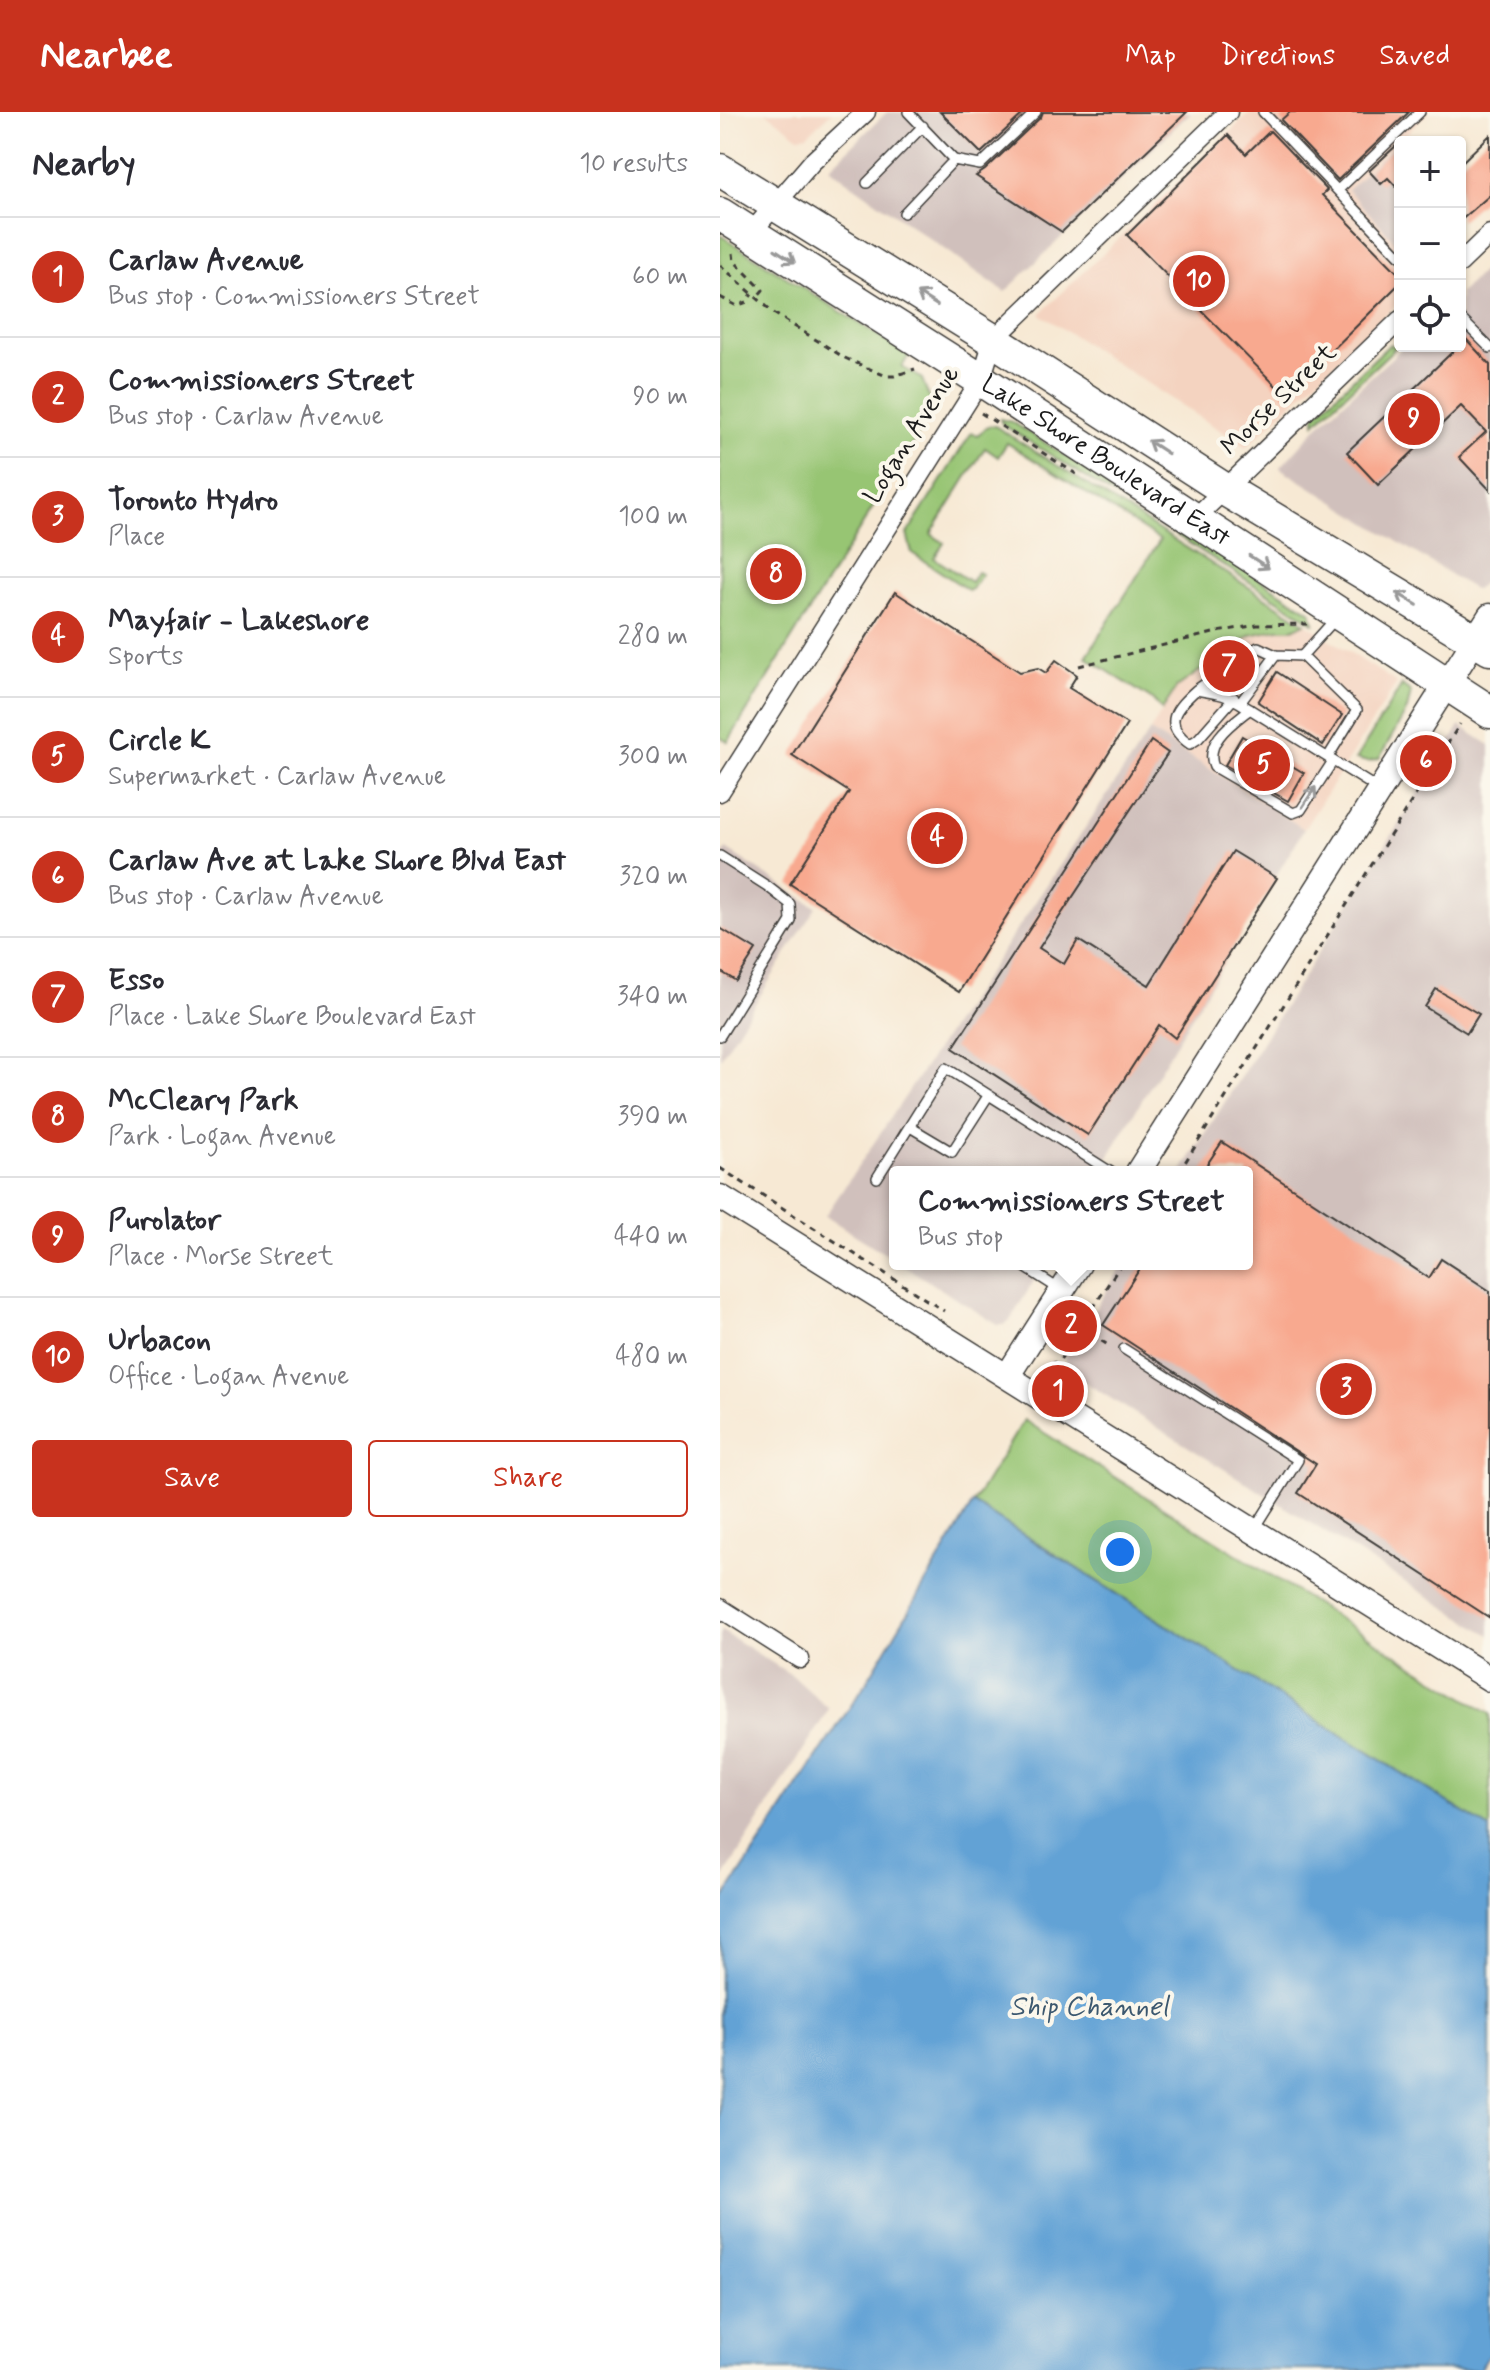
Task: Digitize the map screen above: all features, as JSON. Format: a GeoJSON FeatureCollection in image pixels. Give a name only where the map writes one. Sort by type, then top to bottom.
{"type":"FeatureCollection","features":[{"type":"Feature","properties":{"kind":"highway","name":"Lake Shore Boulevard East"},"geometry":{"type":"LineString","coordinates":[[720,170],[1224,489],[1485,635]]}},
{"type":"Feature","properties":{"kind":"highway","name":"Lake Shore Boulevard East"},"geometry":{"type":"LineString","coordinates":[[720,214],[742,241],[981,380],[1194,519],[1325,619],[1446,684],[1476,716]]}},
{"type":"Feature","properties":{"kind":"street"},"geometry":{"type":"LineString","coordinates":[[742,241],[812,162],[866,112]]}},
{"type":"Feature","properties":{"kind":"street","name":"Logan Avenue"},"geometry":{"type":"LineString","coordinates":[[720,792],[981,380],[993,340],[1228,112]]}},
{"type":"Feature","properties":{"kind":"street"},"geometry":{"type":"LineString","coordinates":[[1466,257],[1490,234]]}},
{"type":"Feature","properties":{"kind":"street","name":"Morse Street"},"geometry":{"type":"LineString","coordinates":[[1194,519],[1394,326]]}},
{"type":"Feature","properties":{"kind":"street"},"geometry":{"type":"LineString","coordinates":[[1142,1166],[1446,684],[1485,635]]}},
{"type":"Feature","properties":{"kind":"street"},"geometry":{"type":"LineString","coordinates":[[720,1197],[1490,1679]]}},
{"type":"Feature","properties":{"kind":"street"},"geometry":{"type":"LineString","coordinates":[[1008,1375],[1075,1270]]}},
{"type":"Feature","properties":{"kind":"street"},"geometry":{"type":"LineString","coordinates":[[720,1608],[800,1659]]}},
{"type":"Feature","properties":{"kind":"lane"},"geometry":{"type":"LineString","coordinates":[[908,112],[954,160],[980,165],[1036,112]]}},
{"type":"Feature","properties":{"kind":"lane"},"geometry":{"type":"LineString","coordinates":[[1263,112],[1394,250]]}},
{"type":"Feature","properties":{"kind":"lane"},"geometry":{"type":"LineString","coordinates":[[1338,190],[1420,112]]}},
{"type":"Feature","properties":{"kind":"lane"},"geometry":{"type":"LineString","coordinates":[[867,183],[923,126]]}},
{"type":"Feature","properties":{"kind":"lane"},"geometry":{"type":"LineString","coordinates":[[904,213],[954,160]]}},
{"type":"Feature","properties":{"kind":"lane"},"geometry":{"type":"LineString","coordinates":[[1466,324],[1490,348]]}},
{"type":"Feature","properties":{"kind":"lane"},"geometry":{"type":"LineString","coordinates":[[1302,656],[1325,619]]}},
{"type":"Feature","properties":{"kind":"lane"},"geometry":{"type":"LineString","coordinates":[[1247,654],[1258,647],[1276,655],[1302,656],[1357,710],[1301,810],[1293,813],[1214,767],[1212,751],[1223,730],[1250,709]]}},
{"type":"Feature","properties":{"kind":"lane"},"geometry":{"type":"LineString","coordinates":[[1212,679],[1182,703],[1174,717],[1179,736],[1190,744],[1276,655]]}},
{"type":"Feature","properties":{"kind":"lane"},"geometry":{"type":"LineString","coordinates":[[1196,690],[1234,699],[1380,790]]}},
{"type":"Feature","properties":{"kind":"lane"},"geometry":{"type":"LineString","coordinates":[[720,856],[790,904],[791,921],[720,1036]]}},
{"type":"Feature","properties":{"kind":"lane"},"geometry":{"type":"LineString","coordinates":[[877,1178],[946,1068],[1101,1166]]}},
{"type":"Feature","properties":{"kind":"lane"},"geometry":{"type":"LineString","coordinates":[[910,1127],[952,1152],[988,1096]]}},
{"type":"Feature","properties":{"kind":"lane"},"geometry":{"type":"LineString","coordinates":[[1029,1270],[1062,1291]]}},
{"type":"Feature","properties":{"kind":"lane"},"geometry":{"type":"LineString","coordinates":[[1124,1349],[1300,1457],[1254,1530]]}},
{"type":"Feature","properties":{"kind":"path"},"geometry":{"type":"LineString","coordinates":[[742,241],[734,261],[763,290]]}},
{"type":"Feature","properties":{"kind":"path"},"geometry":{"type":"LineString","coordinates":[[720,265],[756,298],[824,346],[886,376],[914,368],[923,374]]}},
{"type":"Feature","properties":{"kind":"path"},"geometry":{"type":"LineString","coordinates":[[720,276],[725,269]]}},
{"type":"Feature","properties":{"kind":"path"},"geometry":{"type":"LineString","coordinates":[[756,298],[768,282]]}},
{"type":"Feature","properties":{"kind":"path"},"geometry":{"type":"LineString","coordinates":[[720,297],[737,306],[747,302],[752,294]]}},
{"type":"Feature","properties":{"kind":"path"},"geometry":{"type":"LineString","coordinates":[[987,417],[994,421]]}},
{"type":"Feature","properties":{"kind":"path"},"geometry":{"type":"LineString","coordinates":[[1079,666],[1217,632],[1325,619]]}},
{"type":"Feature","properties":{"kind":"path"},"geometry":{"type":"LineString","coordinates":[[1183,1166],[1476,716]]}},
{"type":"Feature","properties":{"kind":"path"},"geometry":{"type":"LineString","coordinates":[[720,1168],[948,1313]]}},
{"type":"Feature","properties":{"kind":"path"},"geometry":{"type":"LineString","coordinates":[[1046,1367],[1060,1360],[1117,1270]]}},
{"type":"Feature","properties":{"kind":"path"},"geometry":{"type":"LineString","coordinates":[[1081,1328],[1111,1347]]}},
{"type":"Feature","properties":{"kind":"shaded area"},"geometry":{"type":"Polygon","coordinates":[[[766,112],[832,112],[807,135],[799,137],[766,112]]]}},
{"type":"Feature","properties":{"kind":"shaded area"},"geometry":{"type":"Polygon","coordinates":[[[887,112],[1191,112],[1005,292],[829,168],[887,112]]]}},
{"type":"Feature","properties":{"kind":"shaded area"},"geometry":{"type":"Polygon","coordinates":[[[1251,112],[1429,112],[1404,136],[1394,136],[1394,146],[1348,190],[1394,240],[1394,307],[1246,447],[1040,314],[1251,112]]]}},
{"type":"Feature","properties":{"kind":"shaded area"},"geometry":{"type":"Polygon","coordinates":[[[1394,146],[1394,240],[1348,190],[1394,146]]]}},
{"type":"Feature","properties":{"kind":"shaded area"},"geometry":{"type":"Polygon","coordinates":[[[1490,264],[1490,576],[1475,590],[1280,468],[1316,428],[1398,352],[1466,352],[1466,287],[1490,264]]]}},
{"type":"Feature","properties":{"kind":"shaded area"},"geometry":{"type":"Polygon","coordinates":[[[1305,623],[1397,683],[1304,829],[1150,731],[1177,687],[1251,635],[1293,629],[1305,623]]]}},
{"type":"Feature","properties":{"kind":"shaded area"},"geometry":{"type":"Polygon","coordinates":[[[1460,726],[1490,745],[1490,1635],[1070,1373],[1065,1358],[1119,1270],[1253,1270],[1253,1166],[1185,1166],[1460,726]]]}},
{"type":"Feature","properties":{"kind":"shaded area"},"geometry":{"type":"Polygon","coordinates":[[[1150,731],[1304,829],[1103,1166],[889,1166],[889,1256],[825,1216],[1150,731]]]}},
{"type":"Feature","properties":{"kind":"shaded area"},"geometry":{"type":"Polygon","coordinates":[[[726,849],[816,907],[720,1059],[720,858],[726,849]]]}},
{"type":"Feature","properties":{"kind":"shaded area"},"geometry":{"type":"Polygon","coordinates":[[[911,1270],[1040,1270],[1009,1322],[998,1325],[911,1270]]]}},
{"type":"Feature","properties":{"kind":"shaded area"},"geometry":{"type":"Polygon","coordinates":[[[720,1630],[793,1676],[829,1709],[720,1883],[720,1630]]]}},
{"type":"Feature","properties":{"kind":"green space"},"geometry":{"type":"Polygon","coordinates":[[[720,235],[909,355],[902,367],[922,379],[929,397],[938,402],[728,742],[720,737],[720,235]]]}},
{"type":"Feature","properties":{"kind":"green space"},"geometry":{"type":"Polygon","coordinates":[[[1390,344],[1394,346],[1315,423],[1315,415],[1390,344]]]}},
{"type":"Feature","properties":{"kind":"green space"},"geometry":{"type":"Polygon","coordinates":[[[1000,419],[1012,422],[1311,612],[1314,623],[1002,424],[1000,419]]]}},
{"type":"Feature","properties":{"kind":"green space"},"geometry":{"type":"Polygon","coordinates":[[[989,426],[995,426],[1305,623],[1293,629],[1251,635],[1177,687],[1162,710],[1154,701],[1086,657],[1160,540],[1007,443],[998,457],[985,448],[931,534],[944,543],[934,558],[971,582],[977,572],[982,574],[968,590],[912,553],[907,534],[972,432],[977,435],[989,426]]]}},
{"type":"Feature","properties":{"kind":"green space"},"geometry":{"type":"Polygon","coordinates":[[[1402,685],[1411,692],[1407,710],[1379,759],[1367,762],[1356,759],[1402,685]]]}},
{"type":"Feature","properties":{"kind":"green space"},"geometry":{"type":"Polygon","coordinates":[[[1024,1420],[1490,1714],[1490,1829],[973,1503],[1024,1420]]]}},
{"type":"Feature","properties":{"kind":"water","name":"Ship Channel"},"geometry":{"type":"Polygon","coordinates":[[[973,1503],[1490,1829],[1490,2353],[1480,2370],[720,2370],[720,1904],[866,1683],[973,1503]]]}},
{"type":"Feature","properties":{"kind":"building"},"geometry":{"type":"Polygon","coordinates":[[[940,112],[1025,112],[981,153],[940,112]]]}},
{"type":"Feature","properties":{"kind":"building"},"geometry":{"type":"Polygon","coordinates":[[[1043,112],[1187,112],[1062,232],[976,176],[1043,112]]]}},
{"type":"Feature","properties":{"kind":"building"},"geometry":{"type":"Polygon","coordinates":[[[1290,112],[1409,112],[1338,180],[1281,120],[1290,112]]]}},
{"type":"Feature","properties":{"kind":"building"},"geometry":{"type":"Polygon","coordinates":[[[1270,131],[1327,190],[1322,195],[1394,269],[1394,289],[1286,396],[1127,235],[1228,135],[1246,154],[1270,131]]]}},
{"type":"Feature","properties":{"kind":"building"},"geometry":{"type":"Polygon","coordinates":[[[1490,135],[1490,195],[1466,216],[1466,208],[1466,158],[1490,135]]]}},
{"type":"Feature","properties":{"kind":"building"},"geometry":{"type":"Polygon","coordinates":[[[1394,148],[1394,184],[1388,178],[1381,184],[1369,171],[1394,148]]]}},
{"type":"Feature","properties":{"kind":"building"},"geometry":{"type":"Polygon","coordinates":[[[1466,339],[1490,365],[1490,490],[1459,457],[1486,432],[1461,406],[1378,485],[1347,452],[1452,352],[1466,352],[1466,339]]]}},
{"type":"Feature","properties":{"kind":"building"},"geometry":{"type":"Polygon","coordinates":[[[895,592],[1020,672],[1038,668],[1046,673],[1056,660],[1077,675],[1069,688],[1127,724],[959,992],[790,884],[849,792],[792,755],[895,592]]]}},
{"type":"Feature","properties":{"kind":"building"},"geometry":{"type":"Polygon","coordinates":[[[1241,645],[1241,659],[1251,660],[1253,664],[1217,686],[1219,675],[1208,673],[1205,669],[1241,645]]]}},
{"type":"Feature","properties":{"kind":"building"},"geometry":{"type":"Polygon","coordinates":[[[1277,672],[1342,715],[1323,745],[1258,702],[1277,672]]]}},
{"type":"Feature","properties":{"kind":"building"},"geometry":{"type":"Polygon","coordinates":[[[1242,736],[1304,773],[1288,801],[1225,765],[1242,736]]]}},
{"type":"Feature","properties":{"kind":"building"},"geometry":{"type":"Polygon","coordinates":[[[1151,741],[1168,753],[1039,948],[1064,964],[1078,940],[1149,985],[1233,851],[1277,878],[1175,1038],[1159,1025],[1088,1135],[953,1048],[1151,741]]]}},
{"type":"Feature","properties":{"kind":"building"},"geometry":{"type":"Polygon","coordinates":[[[720,928],[756,950],[736,981],[720,971],[720,928]]]}},
{"type":"Feature","properties":{"kind":"building"},"geometry":{"type":"Polygon","coordinates":[[[1436,989],[1479,1014],[1467,1033],[1425,1007],[1436,989]]]}},
{"type":"Feature","properties":{"kind":"building"},"geometry":{"type":"Polygon","coordinates":[[[1222,1142],[1429,1278],[1441,1259],[1490,1291],[1490,1618],[1298,1493],[1316,1464],[1103,1325],[1139,1270],[1253,1270],[1253,1166],[1206,1166],[1222,1142]]]}},
{"type":"Feature","properties":{"kind":"place","name":"Urbacon"},"geometry":{"type":"Point","coordinates":[1199,281]}},
{"type":"Feature","properties":{"kind":"place","name":"Purolator"},"geometry":{"type":"Point","coordinates":[1414,419]}},
{"type":"Feature","properties":{"kind":"place","name":"McCleary Park"},"geometry":{"type":"Point","coordinates":[776,574]}},
{"type":"Feature","properties":{"kind":"place","name":"Esso"},"geometry":{"type":"Point","coordinates":[1229,666]}},
{"type":"Feature","properties":{"kind":"place","name":"Carlaw Ave at Lake Shore Blvd East"},"geometry":{"type":"Point","coordinates":[1426,761]}},
{"type":"Feature","properties":{"kind":"place","name":"Circle K"},"geometry":{"type":"Point","coordinates":[1264,765]}},
{"type":"Feature","properties":{"kind":"place","name":"Mayfair - Lakeshore"},"geometry":{"type":"Point","coordinates":[937,838]}},
{"type":"Feature","properties":{"kind":"place","name":"Commissioners Street"},"geometry":{"type":"Point","coordinates":[1071,1326]}},
{"type":"Feature","properties":{"kind":"place","name":"Toronto Hydro"},"geometry":{"type":"Point","coordinates":[1346,1389]}},
{"type":"Feature","properties":{"kind":"place","name":"Carlaw Avenue"},"geometry":{"type":"Point","coordinates":[1058,1391]}}]}
